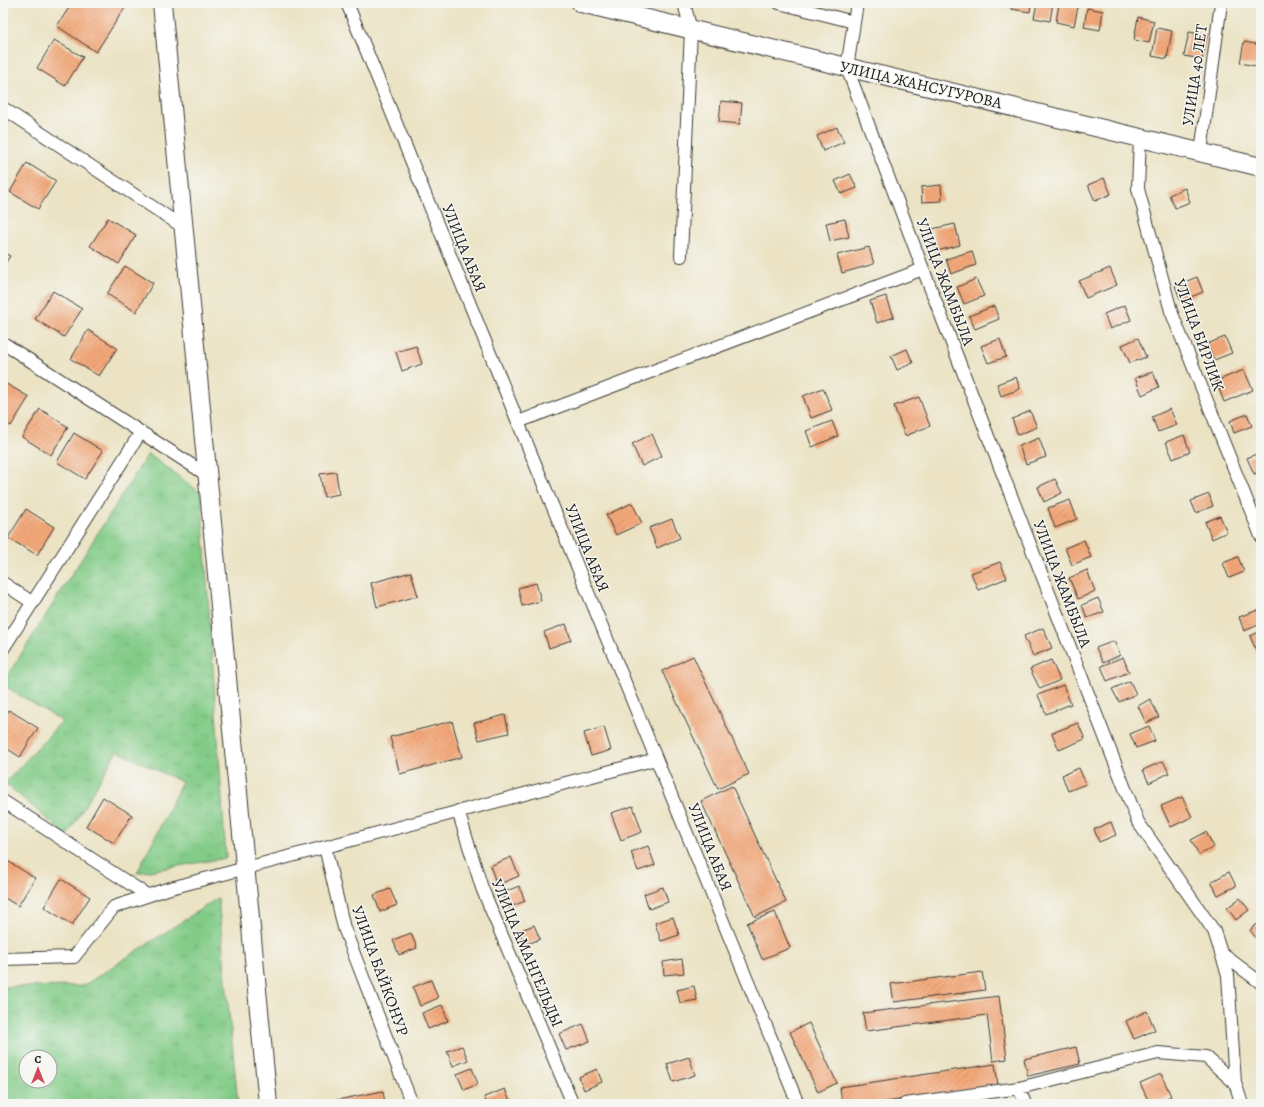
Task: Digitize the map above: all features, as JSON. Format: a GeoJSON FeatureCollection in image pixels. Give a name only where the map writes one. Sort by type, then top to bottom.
{"type":"FeatureCollection","features":[{"type":"Feature","properties":{"kind":"main road"},"geometry":{"type":"LineString","coordinates":[[162,3],[268,1104]]}},
{"type":"Feature","properties":{"kind":"main road","name":"УЛИЦА ЖАНСУГУРОВА"},"geometry":{"type":"LineString","coordinates":[[581,3],[1261,167]]}},
{"type":"Feature","properties":{"kind":"street","name":"УЛИЦА АБАЯ"},"geometry":{"type":"LineString","coordinates":[[347,3],[798,1104]]}},
{"type":"Feature","properties":{"kind":"street"},"geometry":{"type":"LineString","coordinates":[[681,256],[691,30],[684,3]]}},
{"type":"Feature","properties":{"kind":"street"},"geometry":{"type":"LineString","coordinates":[[779,3],[854,22]]}},
{"type":"Feature","properties":{"kind":"street"},"geometry":{"type":"LineString","coordinates":[[847,68],[857,3]]}},
{"type":"Feature","properties":{"kind":"street","name":"УЛИЦА 40 ЛЕТ"},"geometry":{"type":"LineString","coordinates":[[1201,152],[1221,3]]}},
{"type":"Feature","properties":{"kind":"street","name":"УЛИЦА ЖАМБЫЛА"},"geometry":{"type":"LineString","coordinates":[[847,68],[923,269],[1138,822],[1214,931],[1228,975],[1235,1083],[1242,1104]]}},
{"type":"Feature","properties":{"kind":"street"},"geometry":{"type":"LineString","coordinates":[[3,108],[183,227]]}},
{"type":"Feature","properties":{"kind":"street","name":"УЛИЦА БИРЛИК"},"geometry":{"type":"LineString","coordinates":[[1140,137],[1138,189],[1170,311],[1261,536]]}},
{"type":"Feature","properties":{"kind":"street"},"geometry":{"type":"LineString","coordinates":[[518,422],[923,269]]}},
{"type":"Feature","properties":{"kind":"street"},"geometry":{"type":"LineString","coordinates":[[3,343],[207,475]]}},
{"type":"Feature","properties":{"kind":"street"},"geometry":{"type":"LineString","coordinates":[[3,649],[141,432]]}},
{"type":"Feature","properties":{"kind":"street"},"geometry":{"type":"LineString","coordinates":[[3,583],[32,603]]}},
{"type":"Feature","properties":{"kind":"street"},"geometry":{"type":"LineString","coordinates":[[3,959],[74,956],[114,907],[167,889],[656,759]]}},
{"type":"Feature","properties":{"kind":"street"},"geometry":{"type":"LineString","coordinates":[[3,800],[147,896]]}},
{"type":"Feature","properties":{"kind":"street","name":"УЛИЦА АМАНГЕЛЬДЫ"},"geometry":{"type":"LineString","coordinates":[[458,812],[482,888],[573,1104]]}},
{"type":"Feature","properties":{"kind":"street","name":"УЛИЦА БАЙКОНУР"},"geometry":{"type":"LineString","coordinates":[[325,847],[344,928],[412,1104]]}},
{"type":"Feature","properties":{"kind":"street"},"geometry":{"type":"LineString","coordinates":[[1221,953],[1261,983]]}},
{"type":"Feature","properties":{"kind":"street"},"geometry":{"type":"LineString","coordinates":[[905,1104],[1019,1088],[1158,1053],[1206,1057],[1235,1083]]}},
{"type":"Feature","properties":{"kind":"street"},"geometry":{"type":"LineString","coordinates":[[1019,1088],[1025,1104]]}},
{"type":"Feature","properties":{"kind":"green space"},"geometry":{"type":"Polygon","coordinates":[[[148,454],[201,493],[226,858],[137,873],[182,782],[117,751],[67,836],[5,783],[62,721],[3,685],[3,683],[148,454]]]}},
{"type":"Feature","properties":{"kind":"green space"},"geometry":{"type":"Polygon","coordinates":[[[218,898],[238,1104],[3,1104],[3,987],[83,986],[218,898]]]}},
{"type":"Feature","properties":{"kind":"building"},"geometry":{"type":"Polygon","coordinates":[[[72,3],[128,3],[96,52],[57,26],[72,3]]]}},
{"type":"Feature","properties":{"kind":"building"},"geometry":{"type":"Polygon","coordinates":[[[1012,3],[1031,3],[1030,12],[1011,9],[1012,3]]]}},
{"type":"Feature","properties":{"kind":"building"},"geometry":{"type":"Polygon","coordinates":[[[1037,3],[1053,3],[1050,21],[1034,18],[1037,3]]]}},
{"type":"Feature","properties":{"kind":"building"},"geometry":{"type":"Polygon","coordinates":[[[1059,3],[1078,7],[1074,26],[1056,22],[1059,3]]]}},
{"type":"Feature","properties":{"kind":"building"},"geometry":{"type":"Polygon","coordinates":[[[1087,8],[1103,11],[1100,30],[1084,27],[1087,8]]]}},
{"type":"Feature","properties":{"kind":"building"},"geometry":{"type":"Polygon","coordinates":[[[1138,17],[1154,21],[1149,43],[1134,40],[1138,17]]]}},
{"type":"Feature","properties":{"kind":"building"},"geometry":{"type":"Polygon","coordinates":[[[1157,28],[1172,31],[1167,59],[1152,56],[1157,28]]]}},
{"type":"Feature","properties":{"kind":"building"},"geometry":{"type":"Polygon","coordinates":[[[1189,32],[1207,35],[1202,59],[1184,56],[1189,32]]]}},
{"type":"Feature","properties":{"kind":"building"},"geometry":{"type":"Polygon","coordinates":[[[54,40],[83,57],[65,86],[37,68],[54,40]]]}},
{"type":"Feature","properties":{"kind":"building"},"geometry":{"type":"Polygon","coordinates":[[[1244,42],[1261,45],[1261,67],[1240,63],[1244,42]]]}},
{"type":"Feature","properties":{"kind":"building"},"geometry":{"type":"Polygon","coordinates":[[[721,101],[742,103],[740,124],[719,122],[721,101]]]}},
{"type":"Feature","properties":{"kind":"building"},"geometry":{"type":"Polygon","coordinates":[[[837,127],[844,142],[823,151],[817,136],[837,127]]]}},
{"type":"Feature","properties":{"kind":"building"},"geometry":{"type":"Polygon","coordinates":[[[27,163],[56,181],[38,209],[10,192],[27,163]]]}},
{"type":"Feature","properties":{"kind":"building"},"geometry":{"type":"Polygon","coordinates":[[[850,174],[857,188],[841,194],[835,181],[850,174]]]}},
{"type":"Feature","properties":{"kind":"building"},"geometry":{"type":"Polygon","coordinates":[[[1104,178],[1111,194],[1095,201],[1088,185],[1104,178]]]}},
{"type":"Feature","properties":{"kind":"building"},"geometry":{"type":"Polygon","coordinates":[[[941,185],[942,201],[922,202],[921,187],[941,185]]]}},
{"type":"Feature","properties":{"kind":"building"},"geometry":{"type":"Polygon","coordinates":[[[1185,188],[1190,202],[1175,208],[1169,195],[1185,188]]]}},
{"type":"Feature","properties":{"kind":"building"},"geometry":{"type":"Polygon","coordinates":[[[108,218],[136,235],[119,264],[90,246],[108,218]]]}},
{"type":"Feature","properties":{"kind":"building"},"geometry":{"type":"Polygon","coordinates":[[[845,219],[849,237],[830,241],[826,223],[845,219]]]}},
{"type":"Feature","properties":{"kind":"building"},"geometry":{"type":"Polygon","coordinates":[[[955,224],[960,245],[937,251],[932,229],[955,224]]]}},
{"type":"Feature","properties":{"kind":"building"},"geometry":{"type":"Polygon","coordinates":[[[869,247],[874,264],[842,273],[837,255],[869,247]]]}},
{"type":"Feature","properties":{"kind":"building"},"geometry":{"type":"Polygon","coordinates":[[[972,251],[976,265],[951,274],[946,259],[972,251]]]}},
{"type":"Feature","properties":{"kind":"building"},"geometry":{"type":"Polygon","coordinates":[[[3,252],[10,256],[3,267],[3,252]]]}},
{"type":"Feature","properties":{"kind":"building"},"geometry":{"type":"Polygon","coordinates":[[[125,266],[153,283],[136,312],[107,294],[125,266]]]}},
{"type":"Feature","properties":{"kind":"building"},"geometry":{"type":"Polygon","coordinates":[[[1110,268],[1117,285],[1086,298],[1079,281],[1110,268]]]}},
{"type":"Feature","properties":{"kind":"building"},"geometry":{"type":"Polygon","coordinates":[[[1197,277],[1203,292],[1181,301],[1175,286],[1197,277]]]}},
{"type":"Feature","properties":{"kind":"building"},"geometry":{"type":"Polygon","coordinates":[[[976,279],[984,296],[964,304],[957,287],[976,279]]]}},
{"type":"Feature","properties":{"kind":"building"},"geometry":{"type":"Polygon","coordinates":[[[53,291],[82,309],[64,337],[35,319],[53,291]]]}},
{"type":"Feature","properties":{"kind":"building"},"geometry":{"type":"Polygon","coordinates":[[[886,296],[894,317],[877,323],[870,301],[886,296]]]}},
{"type":"Feature","properties":{"kind":"building"},"geometry":{"type":"Polygon","coordinates":[[[1125,305],[1131,320],[1110,329],[1104,314],[1125,305]]]}},
{"type":"Feature","properties":{"kind":"building"},"geometry":{"type":"Polygon","coordinates":[[[994,306],[999,319],[975,329],[969,316],[994,306]]]}},
{"type":"Feature","properties":{"kind":"building"},"geometry":{"type":"Polygon","coordinates":[[[88,330],[117,348],[99,376],[71,359],[88,330]]]}},
{"type":"Feature","properties":{"kind":"building"},"geometry":{"type":"Polygon","coordinates":[[[1225,337],[1232,353],[1214,360],[1207,344],[1225,337]]]}},
{"type":"Feature","properties":{"kind":"building"},"geometry":{"type":"Polygon","coordinates":[[[1138,338],[1146,357],[1130,363],[1122,345],[1138,338]]]}},
{"type":"Feature","properties":{"kind":"building"},"geometry":{"type":"Polygon","coordinates":[[[1000,339],[1006,357],[988,363],[981,346],[1000,339]]]}},
{"type":"Feature","properties":{"kind":"building"},"geometry":{"type":"Polygon","coordinates":[[[416,346],[422,364],[402,371],[396,352],[416,346]]]}},
{"type":"Feature","properties":{"kind":"building"},"geometry":{"type":"Polygon","coordinates":[[[907,349],[913,363],[897,370],[891,356],[907,349]]]}},
{"type":"Feature","properties":{"kind":"building"},"geometry":{"type":"Polygon","coordinates":[[[1244,370],[1253,390],[1224,402],[1216,381],[1244,370]]]}},
{"type":"Feature","properties":{"kind":"building"},"geometry":{"type":"Polygon","coordinates":[[[1153,372],[1159,387],[1142,395],[1135,378],[1153,372]]]}},
{"type":"Feature","properties":{"kind":"building"},"geometry":{"type":"Polygon","coordinates":[[[1016,377],[1020,389],[1001,396],[997,384],[1016,377]]]}},
{"type":"Feature","properties":{"kind":"building"},"geometry":{"type":"Polygon","coordinates":[[[3,382],[29,397],[11,426],[3,421],[3,382]]]}},
{"type":"Feature","properties":{"kind":"building"},"geometry":{"type":"Polygon","coordinates":[[[823,388],[832,410],[811,418],[803,396],[823,388]]]}},
{"type":"Feature","properties":{"kind":"building"},"geometry":{"type":"Polygon","coordinates":[[[919,397],[930,426],[905,436],[894,406],[919,397]]]}},
{"type":"Feature","properties":{"kind":"building"},"geometry":{"type":"Polygon","coordinates":[[[40,409],[68,427],[51,455],[22,437],[40,409]]]}},
{"type":"Feature","properties":{"kind":"building"},"geometry":{"type":"Polygon","coordinates":[[[1170,409],[1177,425],[1158,432],[1152,417],[1170,409]]]}},
{"type":"Feature","properties":{"kind":"building"},"geometry":{"type":"Polygon","coordinates":[[[1030,411],[1037,427],[1018,435],[1012,419],[1030,411]]]}},
{"type":"Feature","properties":{"kind":"building"},"geometry":{"type":"Polygon","coordinates":[[[1247,414],[1252,426],[1234,433],[1230,421],[1247,414]]]}},
{"type":"Feature","properties":{"kind":"building"},"geometry":{"type":"Polygon","coordinates":[[[832,421],[838,436],[812,447],[806,431],[832,421]]]}},
{"type":"Feature","properties":{"kind":"building"},"geometry":{"type":"Polygon","coordinates":[[[74,433],[103,451],[85,479],[57,462],[74,433]]]}},
{"type":"Feature","properties":{"kind":"building"},"geometry":{"type":"Polygon","coordinates":[[[652,434],[662,456],[642,466],[632,444],[652,434]]]}},
{"type":"Feature","properties":{"kind":"building"},"geometry":{"type":"Polygon","coordinates":[[[1184,435],[1190,452],[1173,459],[1166,442],[1184,435]]]}},
{"type":"Feature","properties":{"kind":"building"},"geometry":{"type":"Polygon","coordinates":[[[1039,438],[1046,457],[1026,464],[1019,446],[1039,438]]]}},
{"type":"Feature","properties":{"kind":"building"},"geometry":{"type":"Polygon","coordinates":[[[1261,452],[1261,471],[1254,474],[1247,458],[1261,452]]]}},
{"type":"Feature","properties":{"kind":"building"},"geometry":{"type":"Polygon","coordinates":[[[336,472],[339,494],[324,497],[320,474],[336,472]]]}},
{"type":"Feature","properties":{"kind":"building"},"geometry":{"type":"Polygon","coordinates":[[[1055,479],[1062,493],[1044,502],[1038,487],[1055,479]]]}},
{"type":"Feature","properties":{"kind":"building"},"geometry":{"type":"Polygon","coordinates":[[[1209,494],[1213,506],[1196,513],[1191,501],[1209,494]]]}},
{"type":"Feature","properties":{"kind":"building"},"geometry":{"type":"Polygon","coordinates":[[[1070,500],[1077,519],[1055,528],[1048,508],[1070,500]]]}},
{"type":"Feature","properties":{"kind":"building"},"geometry":{"type":"Polygon","coordinates":[[[632,503],[642,523],[616,535],[606,515],[632,503]]]}},
{"type":"Feature","properties":{"kind":"building"},"geometry":{"type":"Polygon","coordinates":[[[26,509],[54,527],[37,555],[8,538],[26,509]]]}},
{"type":"Feature","properties":{"kind":"building"},"geometry":{"type":"Polygon","coordinates":[[[1220,516],[1227,532],[1212,539],[1205,522],[1220,516]]]}},
{"type":"Feature","properties":{"kind":"building"},"geometry":{"type":"Polygon","coordinates":[[[672,519],[680,538],[657,548],[649,528],[672,519]]]}},
{"type":"Feature","properties":{"kind":"building"},"geometry":{"type":"Polygon","coordinates":[[[1084,540],[1091,557],[1072,565],[1065,548],[1084,540]]]}},
{"type":"Feature","properties":{"kind":"building"},"geometry":{"type":"Polygon","coordinates":[[[1238,557],[1244,572],[1229,578],[1223,563],[1238,557]]]}},
{"type":"Feature","properties":{"kind":"building"},"geometry":{"type":"Polygon","coordinates":[[[1000,562],[1007,578],[978,590],[971,573],[1000,562]]]}},
{"type":"Feature","properties":{"kind":"building"},"geometry":{"type":"Polygon","coordinates":[[[1087,570],[1095,591],[1078,599],[1069,578],[1087,570]]]}},
{"type":"Feature","properties":{"kind":"building"},"geometry":{"type":"Polygon","coordinates":[[[411,572],[418,596],[377,607],[371,583],[411,572]]]}},
{"type":"Feature","properties":{"kind":"building"},"geometry":{"type":"Polygon","coordinates":[[[536,583],[541,601],[522,606],[518,588],[536,583]]]}},
{"type":"Feature","properties":{"kind":"building"},"geometry":{"type":"Polygon","coordinates":[[[1098,598],[1104,612],[1087,618],[1082,605],[1098,598]]]}},
{"type":"Feature","properties":{"kind":"building"},"geometry":{"type":"Polygon","coordinates":[[[1258,610],[1261,618],[1261,624],[1244,631],[1239,617],[1258,610]]]}},
{"type":"Feature","properties":{"kind":"building"},"geometry":{"type":"Polygon","coordinates":[[[566,624],[571,640],[549,648],[544,632],[566,624]]]}},
{"type":"Feature","properties":{"kind":"building"},"geometry":{"type":"Polygon","coordinates":[[[1043,628],[1052,648],[1033,656],[1024,636],[1043,628]]]}},
{"type":"Feature","properties":{"kind":"building"},"geometry":{"type":"Polygon","coordinates":[[[1261,631],[1261,652],[1257,653],[1250,636],[1261,631]]]}},
{"type":"Feature","properties":{"kind":"building"},"geometry":{"type":"Polygon","coordinates":[[[1114,641],[1120,655],[1103,663],[1096,648],[1114,641]]]}},
{"type":"Feature","properties":{"kind":"building"},"geometry":{"type":"Polygon","coordinates":[[[693,656],[749,774],[718,789],[662,671],[693,656]]]}},
{"type":"Feature","properties":{"kind":"building"},"geometry":{"type":"Polygon","coordinates":[[[1123,657],[1129,672],[1107,681],[1101,666],[1123,657]]]}},
{"type":"Feature","properties":{"kind":"building"},"geometry":{"type":"Polygon","coordinates":[[[1051,660],[1060,680],[1040,689],[1030,669],[1051,660]]]}},
{"type":"Feature","properties":{"kind":"building"},"geometry":{"type":"Polygon","coordinates":[[[1130,681],[1136,694],[1119,702],[1112,689],[1130,681]]]}},
{"type":"Feature","properties":{"kind":"building"},"geometry":{"type":"Polygon","coordinates":[[[1063,685],[1071,704],[1046,714],[1038,695],[1063,685]]]}},
{"type":"Feature","properties":{"kind":"building"},"geometry":{"type":"Polygon","coordinates":[[[1150,699],[1159,717],[1146,723],[1138,706],[1150,699]]]}},
{"type":"Feature","properties":{"kind":"building"},"geometry":{"type":"Polygon","coordinates":[[[9,710],[38,728],[20,757],[3,746],[3,720],[9,710]]]}},
{"type":"Feature","properties":{"kind":"building"},"geometry":{"type":"Polygon","coordinates":[[[505,715],[509,733],[479,740],[474,723],[505,715]]]}},
{"type":"Feature","properties":{"kind":"building"},"geometry":{"type":"Polygon","coordinates":[[[452,721],[462,757],[400,774],[390,737],[452,721]]]}},
{"type":"Feature","properties":{"kind":"building"},"geometry":{"type":"Polygon","coordinates":[[[1078,723],[1085,739],[1059,750],[1052,733],[1078,723]]]}},
{"type":"Feature","properties":{"kind":"building"},"geometry":{"type":"Polygon","coordinates":[[[1149,726],[1155,741],[1136,748],[1130,734],[1149,726]]]}},
{"type":"Feature","properties":{"kind":"building"},"geometry":{"type":"Polygon","coordinates":[[[604,727],[611,750],[591,756],[584,733],[604,727]]]}},
{"type":"Feature","properties":{"kind":"building"},"geometry":{"type":"Polygon","coordinates":[[[1163,761],[1169,773],[1149,783],[1143,770],[1163,761]]]}},
{"type":"Feature","properties":{"kind":"building"},"geometry":{"type":"Polygon","coordinates":[[[1079,768],[1086,784],[1068,791],[1062,775],[1079,768]]]}},
{"type":"Feature","properties":{"kind":"building"},"geometry":{"type":"Polygon","coordinates":[[[732,786],[786,902],[755,917],[701,801],[732,786]]]}},
{"type":"Feature","properties":{"kind":"building"},"geometry":{"type":"Polygon","coordinates":[[[103,797],[132,815],[114,843],[86,826],[103,797]]]}},
{"type":"Feature","properties":{"kind":"building"},"geometry":{"type":"Polygon","coordinates":[[[1182,797],[1192,817],[1171,827],[1161,806],[1182,797]]]}},
{"type":"Feature","properties":{"kind":"building"},"geometry":{"type":"Polygon","coordinates":[[[633,806],[642,832],[621,840],[611,813],[633,806]]]}},
{"type":"Feature","properties":{"kind":"building"},"geometry":{"type":"Polygon","coordinates":[[[1111,822],[1116,835],[1099,842],[1094,829],[1111,822]]]}},
{"type":"Feature","properties":{"kind":"building"},"geometry":{"type":"Polygon","coordinates":[[[1206,832],[1214,847],[1199,855],[1191,840],[1206,832]]]}},
{"type":"Feature","properties":{"kind":"building"},"geometry":{"type":"Polygon","coordinates":[[[648,846],[655,865],[638,871],[631,852],[648,846]]]}},
{"type":"Feature","properties":{"kind":"building"},"geometry":{"type":"Polygon","coordinates":[[[511,857],[519,876],[497,885],[490,866],[511,857]]]}},
{"type":"Feature","properties":{"kind":"building"},"geometry":{"type":"Polygon","coordinates":[[[6,860],[35,878],[18,906],[3,897],[3,865],[6,860]]]}},
{"type":"Feature","properties":{"kind":"building"},"geometry":{"type":"Polygon","coordinates":[[[1229,872],[1236,886],[1218,895],[1211,882],[1229,872]]]}},
{"type":"Feature","properties":{"kind":"building"},"geometry":{"type":"Polygon","coordinates":[[[61,879],[90,897],[72,925],[44,907],[61,879]]]}},
{"type":"Feature","properties":{"kind":"building"},"geometry":{"type":"Polygon","coordinates":[[[519,886],[525,901],[508,908],[502,893],[519,886]]]}},
{"type":"Feature","properties":{"kind":"building"},"geometry":{"type":"Polygon","coordinates":[[[663,887],[668,902],[649,909],[644,894],[663,887]]]}},
{"type":"Feature","properties":{"kind":"building"},"geometry":{"type":"Polygon","coordinates":[[[390,889],[397,905],[380,912],[374,895],[390,889]]]}},
{"type":"Feature","properties":{"kind":"building"},"geometry":{"type":"Polygon","coordinates":[[[1240,898],[1249,910],[1236,920],[1227,908],[1240,898]]]}},
{"type":"Feature","properties":{"kind":"building"},"geometry":{"type":"Polygon","coordinates":[[[775,912],[790,948],[762,959],[747,923],[775,912]]]}},
{"type":"Feature","properties":{"kind":"building"},"geometry":{"type":"Polygon","coordinates":[[[673,917],[679,935],[661,941],[655,923],[673,917]]]}},
{"type":"Feature","properties":{"kind":"building"},"geometry":{"type":"Polygon","coordinates":[[[1261,921],[1261,940],[1259,942],[1250,930],[1261,921]]]}},
{"type":"Feature","properties":{"kind":"building"},"geometry":{"type":"Polygon","coordinates":[[[534,925],[540,939],[525,945],[519,931],[534,925]]]}},
{"type":"Feature","properties":{"kind":"building"},"geometry":{"type":"Polygon","coordinates":[[[411,933],[417,948],[399,955],[393,940],[411,933]]]}},
{"type":"Feature","properties":{"kind":"building"},"geometry":{"type":"Polygon","coordinates":[[[682,959],[684,973],[664,975],[663,962],[682,959]]]}},
{"type":"Feature","properties":{"kind":"building"},"geometry":{"type":"Polygon","coordinates":[[[982,972],[985,990],[894,1002],[891,984],[982,972]]]}},
{"type":"Feature","properties":{"kind":"building"},"geometry":{"type":"Polygon","coordinates":[[[431,980],[438,998],[420,1006],[413,987],[431,980]]]}},
{"type":"Feature","properties":{"kind":"building"},"geometry":{"type":"Polygon","coordinates":[[[694,986],[697,1000],[680,1003],[677,990],[694,986]]]}},
{"type":"Feature","properties":{"kind":"building"},"geometry":{"type":"Polygon","coordinates":[[[999,996],[1007,1059],[993,1061],[987,1015],[866,1031],[863,1013],[999,996]]]}},
{"type":"Feature","properties":{"kind":"building"},"geometry":{"type":"Polygon","coordinates":[[[442,1005],[448,1021],[428,1029],[422,1013],[442,1005]]]}},
{"type":"Feature","properties":{"kind":"building"},"geometry":{"type":"Polygon","coordinates":[[[1147,1011],[1155,1030],[1134,1039],[1126,1021],[1147,1011]]]}},
{"type":"Feature","properties":{"kind":"building"},"geometry":{"type":"Polygon","coordinates":[[[809,1023],[837,1083],[818,1092],[790,1032],[809,1023]]]}},
{"type":"Feature","properties":{"kind":"building"},"geometry":{"type":"Polygon","coordinates":[[[583,1024],[590,1041],[566,1050],[559,1034],[583,1024]]]}},
{"type":"Feature","properties":{"kind":"building"},"geometry":{"type":"Polygon","coordinates":[[[462,1046],[468,1060],[453,1066],[447,1051],[462,1046]]]}},
{"type":"Feature","properties":{"kind":"building"},"geometry":{"type":"Polygon","coordinates":[[[1076,1047],[1080,1064],[1028,1076],[1024,1059],[1076,1047]]]}},
{"type":"Feature","properties":{"kind":"building"},"geometry":{"type":"Polygon","coordinates":[[[689,1057],[695,1075],[673,1082],[667,1064],[689,1057]]]}},
{"type":"Feature","properties":{"kind":"building"},"geometry":{"type":"Polygon","coordinates":[[[995,1064],[998,1085],[872,1104],[842,1104],[840,1087],[995,1064]]]}},
{"type":"Feature","properties":{"kind":"building"},"geometry":{"type":"Polygon","coordinates":[[[472,1068],[478,1084],[464,1090],[457,1074],[472,1068]]]}},
{"type":"Feature","properties":{"kind":"building"},"geometry":{"type":"Polygon","coordinates":[[[597,1069],[602,1082],[584,1090],[579,1077],[597,1069]]]}},
{"type":"Feature","properties":{"kind":"building"},"geometry":{"type":"Polygon","coordinates":[[[1161,1074],[1171,1096],[1154,1104],[1150,1104],[1140,1083],[1161,1074]]]}},
{"type":"Feature","properties":{"kind":"building"},"geometry":{"type":"Polygon","coordinates":[[[505,1089],[511,1104],[487,1104],[484,1097],[505,1089]]]}},
{"type":"Feature","properties":{"kind":"building"},"geometry":{"type":"Polygon","coordinates":[[[383,1091],[385,1104],[333,1104],[332,1101],[383,1091]]]}}]}
